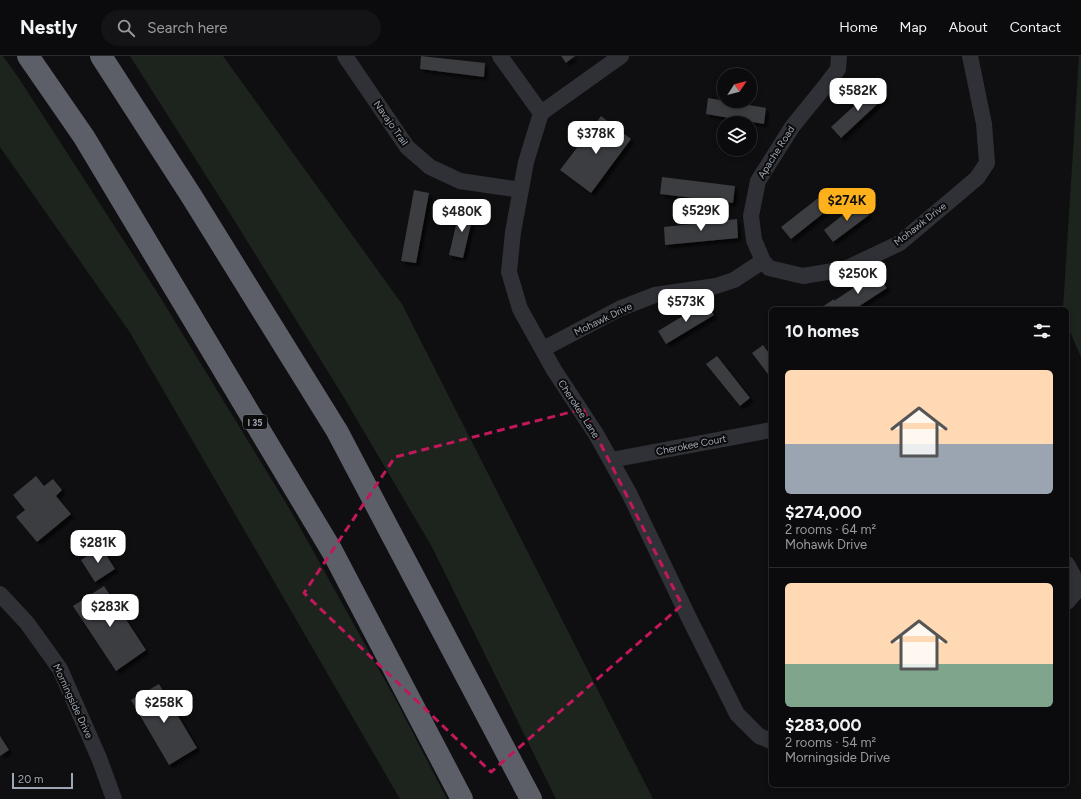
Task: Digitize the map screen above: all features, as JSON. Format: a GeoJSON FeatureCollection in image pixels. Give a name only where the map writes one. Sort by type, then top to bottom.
{"type":"FeatureCollection","features":[{"type":"Feature","properties":{"kind":"highway","name":"I 35"},"geometry":{"type":"LineString","coordinates":[[28,56],[84,137],[332,551],[462,799]]}},
{"type":"Feature","properties":{"kind":"highway"},"geometry":{"type":"LineString","coordinates":[[101,56],[192,197],[337,431],[531,799]]}},
{"type":"Feature","properties":{"kind":"street","name":"Navajo Trail"},"geometry":{"type":"LineString","coordinates":[[345,56],[407,147],[430,167],[460,181],[521,190]]}},
{"type":"Feature","properties":{"kind":"street"},"geometry":{"type":"LineString","coordinates":[[500,56],[541,113],[621,56]]}},
{"type":"Feature","properties":{"kind":"street","name":"Apache Road"},"geometry":{"type":"LineString","coordinates":[[763,261],[754,240],[751,216],[758,181],[792,127],[838,69],[838,56]]}},
{"type":"Feature","properties":{"kind":"street","name":"Mohawk Drive"},"geometry":{"type":"LineString","coordinates":[[543,350],[621,308],[655,295],[716,286],[734,280],[763,261],[769,268],[803,276],[845,270],[900,243],[977,178],[987,163],[984,124],[970,56]]}},
{"type":"Feature","properties":{"kind":"street","name":"Cherokee Lane"},"geometry":{"type":"LineString","coordinates":[[541,113],[526,162],[513,232],[509,272],[520,309],[554,370],[596,434],[630,495],[737,714],[759,736],[769,740]]}},
{"type":"Feature","properties":{"kind":"street","name":"Cherokee Court"},"geometry":{"type":"LineString","coordinates":[[611,460],[769,430]]}},
{"type":"Feature","properties":{"kind":"street"},"geometry":{"type":"LineString","coordinates":[[1069,568],[1073,575],[1075,593],[1069,600]]}},
{"type":"Feature","properties":{"kind":"street","name":"Morningside Drive"},"geometry":{"type":"LineString","coordinates":[[0,594],[27,623],[60,669],[99,758],[114,799]]}},
{"type":"Feature","properties":{"kind":"highlighted area"},"geometry":{"type":"Polygon","coordinates":[[[583,409],[682,605],[491,772],[304,593],[395,457],[583,409]]]}},
{"type":"Feature","properties":{"kind":"shaded area"},"geometry":{"type":"Polygon","coordinates":[[[0,56],[3,56],[20,80],[157,292],[292,513],[397,702],[447,799],[400,799],[129,331],[0,147],[0,56]]]}},
{"type":"Feature","properties":{"kind":"shaded area"},"geometry":{"type":"Polygon","coordinates":[[[130,56],[223,56],[402,304],[653,799],[556,799],[432,547],[343,396],[130,56]]]}},
{"type":"Feature","properties":{"kind":"shaded area"},"geometry":{"type":"Polygon","coordinates":[[[1079,56],[1081,56],[1081,357],[1069,330],[1069,307],[1063,307],[1079,56]]]}},
{"type":"Feature","properties":{"kind":"building"},"geometry":{"type":"Polygon","coordinates":[[[421,56],[485,63],[484,77],[420,69],[421,56]]]}},
{"type":"Feature","properties":{"kind":"building"},"geometry":{"type":"Polygon","coordinates":[[[561,56],[575,56],[566,63],[561,56]]]}},
{"type":"Feature","properties":{"kind":"building"},"geometry":{"type":"Polygon","coordinates":[[[876,86],[886,96],[841,138],[831,127],[876,86]]]}},
{"type":"Feature","properties":{"kind":"building"},"geometry":{"type":"Polygon","coordinates":[[[708,98],[717,100],[717,108],[757,108],[757,106],[766,108],[764,124],[757,123],[757,116],[718,116],[706,114],[708,98]]]}},
{"type":"Feature","properties":{"kind":"building"},"geometry":{"type":"Polygon","coordinates":[[[601,116],[631,139],[591,193],[560,170],[601,116]]]}},
{"type":"Feature","properties":{"kind":"building"},"geometry":{"type":"Polygon","coordinates":[[[662,177],[735,186],[733,203],[660,194],[662,177]]]}},
{"type":"Feature","properties":{"kind":"building"},"geometry":{"type":"Polygon","coordinates":[[[831,188],[840,200],[791,239],[781,227],[831,188]]]}},
{"type":"Feature","properties":{"kind":"building"},"geometry":{"type":"Polygon","coordinates":[[[414,190],[429,193],[416,263],[401,261],[414,190]]]}},
{"type":"Feature","properties":{"kind":"building"},"geometry":{"type":"Polygon","coordinates":[[[859,202],[869,215],[833,242],[824,230],[859,202]]]}},
{"type":"Feature","properties":{"kind":"building"},"geometry":{"type":"Polygon","coordinates":[[[460,208],[474,211],[463,258],[449,255],[460,208]]]}},
{"type":"Feature","properties":{"kind":"building"},"geometry":{"type":"Polygon","coordinates":[[[737,219],[738,238],[665,245],[664,227],[737,219]]]}},
{"type":"Feature","properties":{"kind":"building"},"geometry":{"type":"Polygon","coordinates":[[[876,273],[887,288],[858,307],[822,307],[834,299],[834,301],[876,273]]]}},
{"type":"Feature","properties":{"kind":"building"},"geometry":{"type":"Polygon","coordinates":[[[706,302],[714,315],[666,344],[658,331],[706,302]]]}},
{"type":"Feature","properties":{"kind":"building"},"geometry":{"type":"Polygon","coordinates":[[[763,345],[769,353],[769,375],[752,353],[763,345]]]}},
{"type":"Feature","properties":{"kind":"building"},"geometry":{"type":"Polygon","coordinates":[[[717,356],[750,398],[740,406],[706,364],[717,356]]]}},
{"type":"Feature","properties":{"kind":"building"},"geometry":{"type":"Polygon","coordinates":[[[36,476],[44,486],[53,479],[62,490],[56,496],[71,514],[37,542],[16,517],[25,510],[13,495],[36,476]]]}},
{"type":"Feature","properties":{"kind":"building"},"geometry":{"type":"Polygon","coordinates":[[[101,547],[115,569],[95,582],[81,560],[101,547]]]}},
{"type":"Feature","properties":{"kind":"building"},"geometry":{"type":"Polygon","coordinates":[[[104,586],[146,650],[116,671],[73,606],[104,586]]]}},
{"type":"Feature","properties":{"kind":"building"},"geometry":{"type":"Polygon","coordinates":[[[159,684],[197,748],[169,765],[131,700],[159,684]]]}},
{"type":"Feature","properties":{"kind":"building"},"geometry":{"type":"Polygon","coordinates":[[[0,736],[9,750],[0,756],[0,736]]]}}]}
